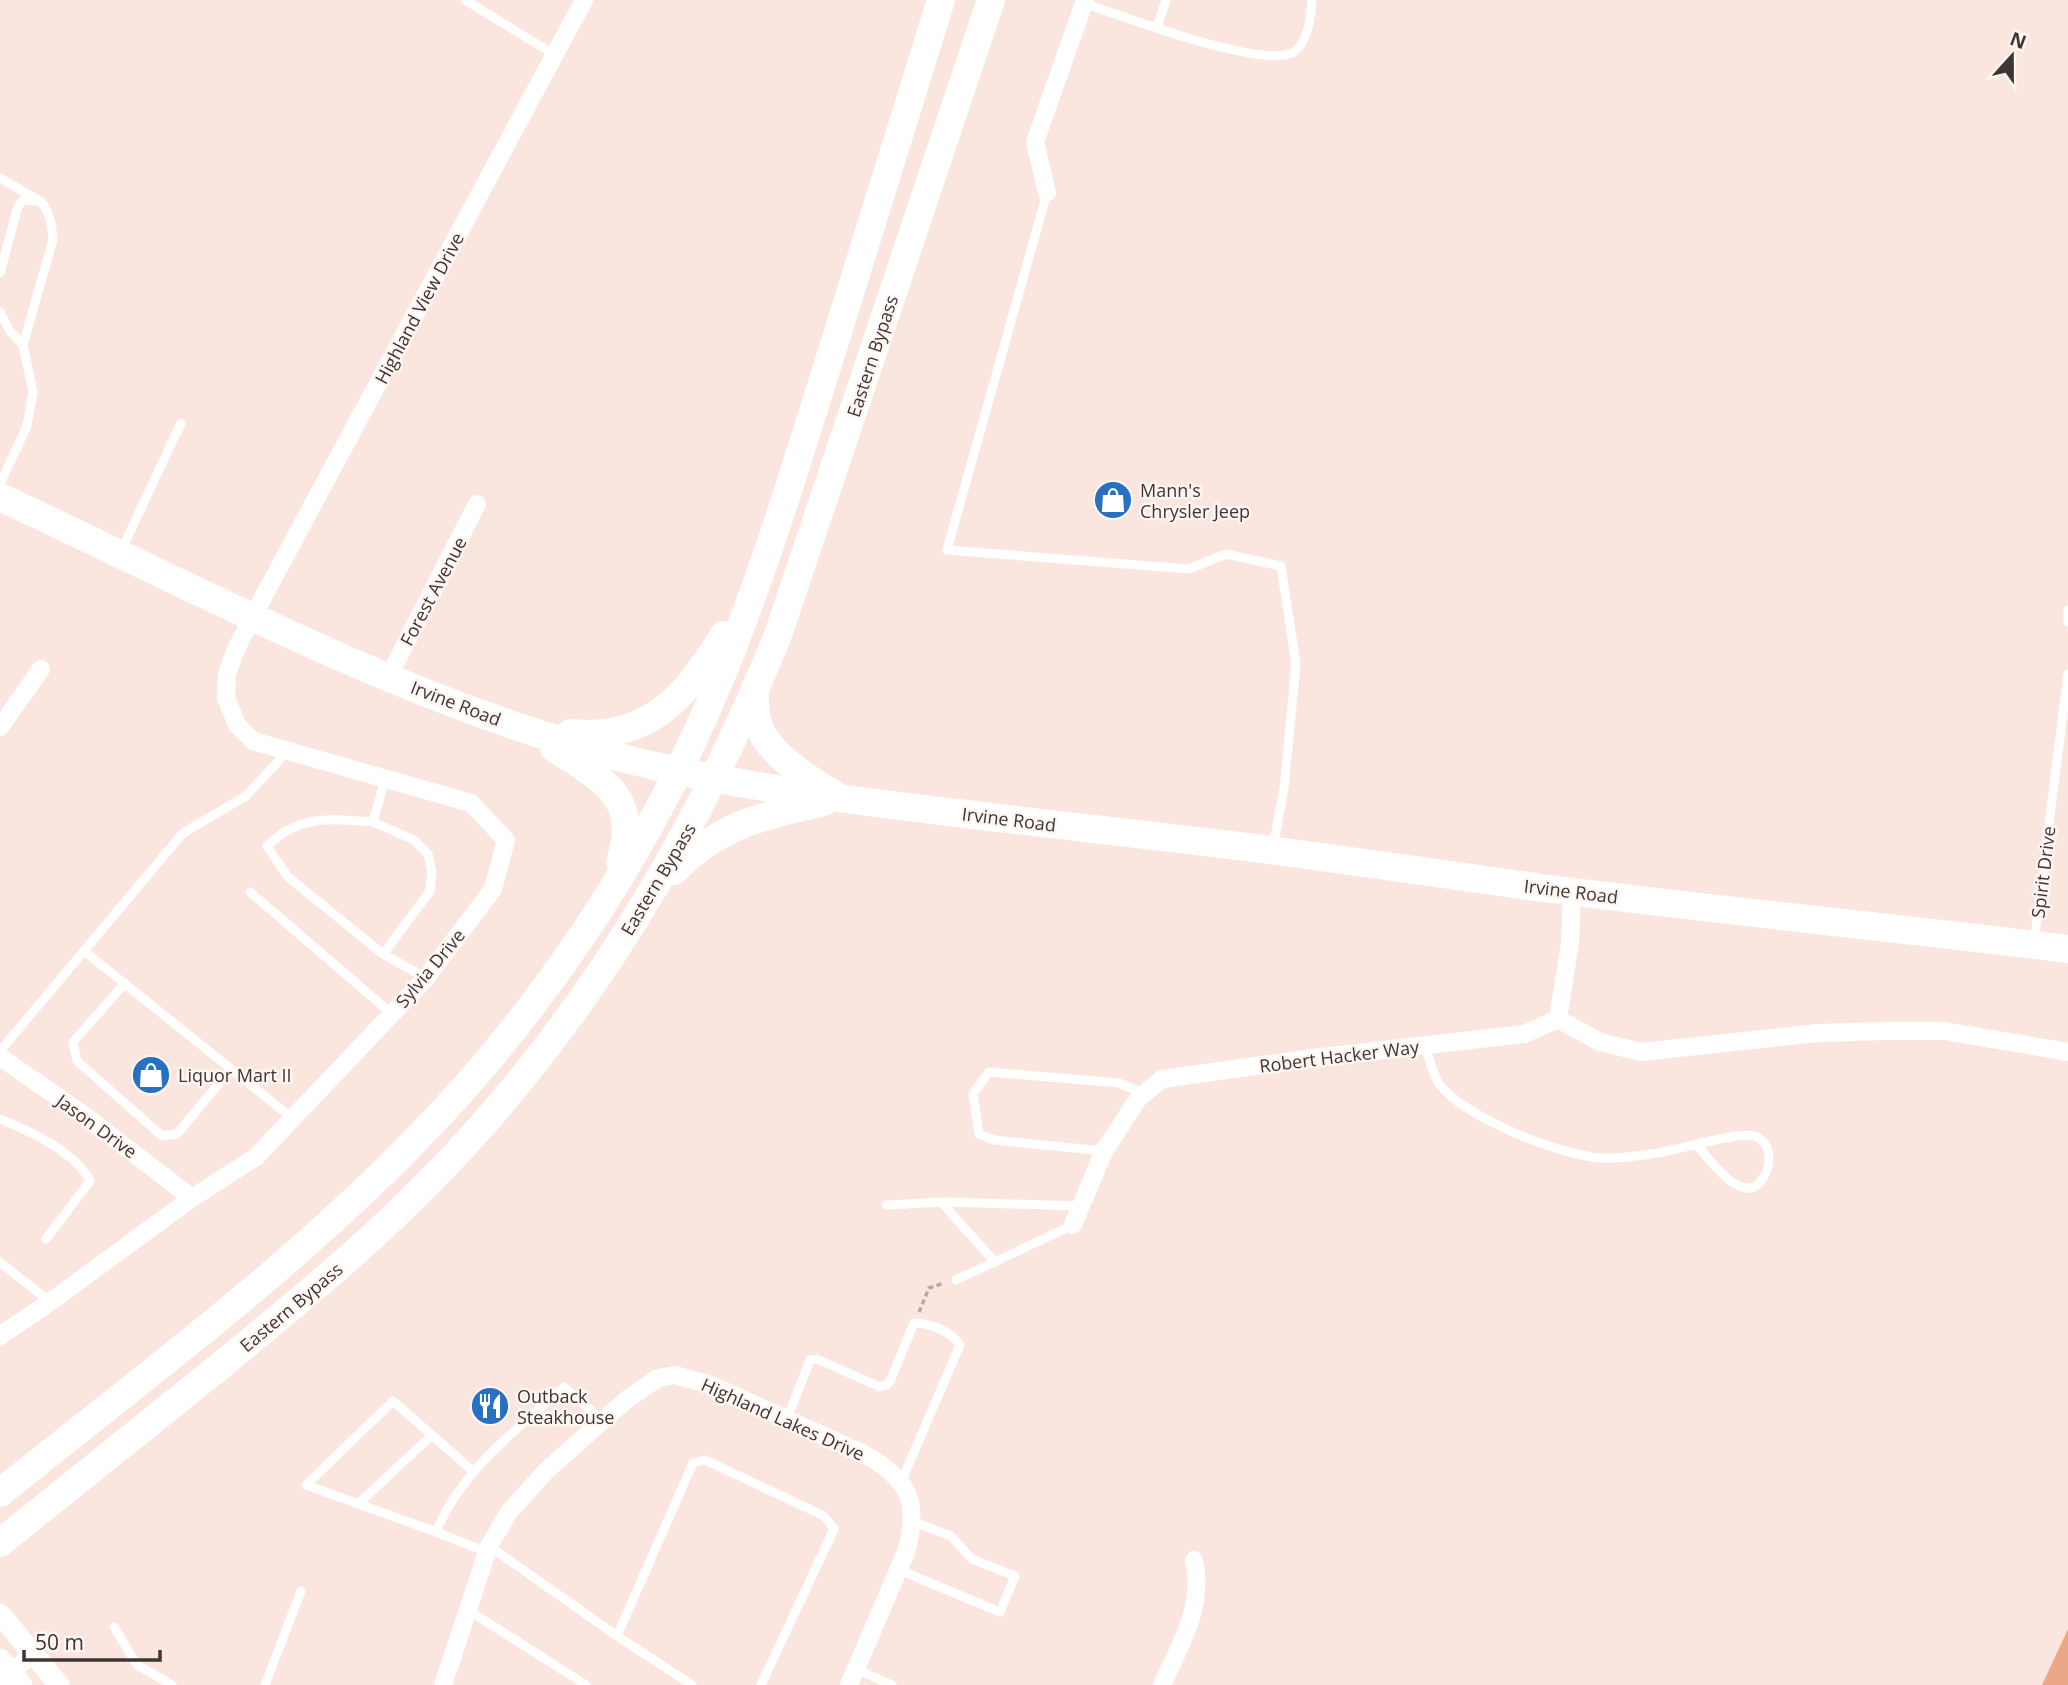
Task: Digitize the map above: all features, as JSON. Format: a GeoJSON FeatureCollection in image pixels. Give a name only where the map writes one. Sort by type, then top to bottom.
{"type":"FeatureCollection","features":[{"type":"Feature","properties":{"kind":"main road","name":"Eastern Bypass"},"geometry":{"type":"LineString","coordinates":[[0,1493],[281,1266],[379,1178],[495,1052],[549,981],[611,889],[677,771],[721,676],[758,582],[941,0]]}},
{"type":"Feature","properties":{"kind":"main road","name":"Eastern Bypass"},"geometry":{"type":"LineString","coordinates":[[0,1543],[305,1296],[412,1199],[492,1115],[543,1052],[607,964],[650,896],[715,779],[755,692],[801,569],[991,0]]}},
{"type":"Feature","properties":{"kind":"main road","name":"Irvine Road"},"geometry":{"type":"LineString","coordinates":[[0,497],[388,678],[526,730],[677,771],[841,798],[1273,850],[1572,891],[2068,949]]}},
{"type":"Feature","properties":{"kind":"main road"},"geometry":{"type":"LineString","coordinates":[[526,730],[601,735],[623,731],[663,712],[696,678],[758,582]]}},
{"type":"Feature","properties":{"kind":"main road"},"geometry":{"type":"LineString","coordinates":[[755,692],[755,709],[761,731],[772,748],[818,785],[841,798]]}},
{"type":"Feature","properties":{"kind":"main road"},"geometry":{"type":"LineString","coordinates":[[526,730],[604,781],[616,793],[624,809],[627,827],[624,848],[611,889]]}},
{"type":"Feature","properties":{"kind":"main road"},"geometry":{"type":"LineString","coordinates":[[650,896],[698,848],[723,832],[750,820],[841,798]]}},
{"type":"Feature","properties":{"kind":"street","name":"Highland View Drive"},"geometry":{"type":"LineString","coordinates":[[253,616],[584,0]]}},
{"type":"Feature","properties":{"kind":"street"},"geometry":{"type":"LineString","coordinates":[[1047,193],[1035,142],[1084,2]]}},
{"type":"Feature","properties":{"kind":"street","name":"Forest Avenue"},"geometry":{"type":"LineString","coordinates":[[388,678],[477,504]]}},
{"type":"Feature","properties":{"kind":"street","name":"Sylvia Drive"},"geometry":{"type":"LineString","coordinates":[[0,1336],[192,1198],[256,1157],[426,978],[493,889],[506,839],[471,803],[253,741],[237,725],[226,698],[227,674],[253,616]]}},
{"type":"Feature","properties":{"kind":"street"},"geometry":{"type":"LineString","coordinates":[[0,727],[41,670]]}},
{"type":"Feature","properties":{"kind":"street"},"geometry":{"type":"LineString","coordinates":[[1572,891],[1570,943],[1558,1019],[1600,1042],[1641,1052],[1818,1033],[1944,1031],[2068,1052]]}},
{"type":"Feature","properties":{"kind":"street","name":"Robert Hacker Way"},"geometry":{"type":"LineString","coordinates":[[1073,1225],[1104,1151],[1138,1099],[1162,1079],[1313,1058],[1524,1034],[1558,1019]]}},
{"type":"Feature","properties":{"kind":"street","name":"Jason Drive"},"geometry":{"type":"LineString","coordinates":[[0,1057],[78,1111],[192,1198]]}},
{"type":"Feature","properties":{"kind":"street","name":"Highland Lakes Drive"},"geometry":{"type":"LineString","coordinates":[[443,1685],[488,1549],[509,1512],[526,1491],[603,1421],[643,1387],[658,1378],[676,1375],[710,1385],[864,1454],[882,1464],[901,1482]]}},
{"type":"Feature","properties":{"kind":"street"},"geometry":{"type":"LineString","coordinates":[[852,1677],[906,1552],[913,1511],[908,1492],[901,1482]]}},
{"type":"Feature","properties":{"kind":"street"},"geometry":{"type":"LineString","coordinates":[[1163,1685],[1193,1615],[1198,1595],[1194,1560]]}},
{"type":"Feature","properties":{"kind":"street"},"geometry":{"type":"LineString","coordinates":[[0,1614],[59,1685]]}},
{"type":"Feature","properties":{"kind":"street"},"geometry":{"type":"LineString","coordinates":[[8,1675],[32,1654]]}},
{"type":"Feature","properties":{"kind":"lane"},"geometry":{"type":"LineString","coordinates":[[465,0],[555,55]]}},
{"type":"Feature","properties":{"kind":"lane"},"geometry":{"type":"LineString","coordinates":[[1157,27],[1166,0]]}},
{"type":"Feature","properties":{"kind":"lane"},"geometry":{"type":"LineString","coordinates":[[1084,2],[1222,48],[1275,57],[1294,52],[1305,38],[1312,0]]}},
{"type":"Feature","properties":{"kind":"lane"},"geometry":{"type":"LineString","coordinates":[[0,178],[40,201],[52,223],[53,240],[23,345]]}},
{"type":"Feature","properties":{"kind":"lane"},"geometry":{"type":"LineString","coordinates":[[1047,193],[947,550],[1189,569],[1226,554],[1281,566],[1296,664],[1284,788],[1273,850]]}},
{"type":"Feature","properties":{"kind":"lane"},"geometry":{"type":"LineString","coordinates":[[0,274],[18,206],[24,200],[40,201]]}},
{"type":"Feature","properties":{"kind":"lane"},"geometry":{"type":"LineString","coordinates":[[0,312],[23,345],[33,392],[27,426],[0,484]]}},
{"type":"Feature","properties":{"kind":"lane"},"geometry":{"type":"LineString","coordinates":[[120,553],[181,423]]}},
{"type":"Feature","properties":{"kind":"lane"},"geometry":{"type":"LineString","coordinates":[[2068,610],[2068,622]]}},
{"type":"Feature","properties":{"kind":"lane","name":"Spirit Drive"},"geometry":{"type":"LineString","coordinates":[[2034,945],[2068,674]]}},
{"type":"Feature","properties":{"kind":"lane"},"geometry":{"type":"LineString","coordinates":[[0,1051],[183,833],[246,796],[287,752]]}},
{"type":"Feature","properties":{"kind":"lane"},"geometry":{"type":"LineString","coordinates":[[373,822],[385,780]]}},
{"type":"Feature","properties":{"kind":"lane"},"geometry":{"type":"LineString","coordinates":[[383,954],[430,891],[432,873],[428,853],[414,840],[373,822],[331,819],[298,824],[267,846],[288,877],[383,954],[426,978]]}},
{"type":"Feature","properties":{"kind":"lane"},"geometry":{"type":"LineString","coordinates":[[250,892],[392,1014]]}},
{"type":"Feature","properties":{"kind":"lane"},"geometry":{"type":"LineString","coordinates":[[84,951],[292,1118]]}},
{"type":"Feature","properties":{"kind":"lane"},"geometry":{"type":"LineString","coordinates":[[125,984],[73,1042],[78,1061],[162,1136],[177,1134],[231,1069]]}},
{"type":"Feature","properties":{"kind":"lane"},"geometry":{"type":"LineString","coordinates":[[1425,1045],[1440,1085],[1465,1107],[1551,1148],[1602,1158],[1652,1154],[1697,1145],[1754,1136],[1762,1141],[1768,1150],[1769,1168],[1761,1182],[1748,1190],[1720,1172],[1697,1145]]}},
{"type":"Feature","properties":{"kind":"lane"},"geometry":{"type":"LineString","coordinates":[[1104,1151],[994,1140],[979,1134],[974,1094],[989,1072],[1119,1083],[1145,1094]]}},
{"type":"Feature","properties":{"kind":"lane"},"geometry":{"type":"LineString","coordinates":[[0,1119],[41,1136],[85,1171],[90,1181],[46,1239]]}},
{"type":"Feature","properties":{"kind":"lane"},"geometry":{"type":"LineString","coordinates":[[886,1205],[941,1202],[1081,1206]]}},
{"type":"Feature","properties":{"kind":"lane"},"geometry":{"type":"LineString","coordinates":[[941,1202],[995,1262]]}},
{"type":"Feature","properties":{"kind":"lane"},"geometry":{"type":"LineString","coordinates":[[956,1280],[1073,1225]]}},
{"type":"Feature","properties":{"kind":"lane"},"geometry":{"type":"LineString","coordinates":[[0,1262],[50,1302]]}},
{"type":"Feature","properties":{"kind":"lane"},"geometry":{"type":"LineString","coordinates":[[787,1419],[810,1360],[817,1359],[880,1387],[887,1384],[914,1323],[923,1323],[955,1337],[960,1345],[901,1482]]}},
{"type":"Feature","properties":{"kind":"lane"},"geometry":{"type":"LineString","coordinates":[[436,1532],[446,1508],[485,1458],[564,1387],[603,1421]]}},
{"type":"Feature","properties":{"kind":"lane"},"geometry":{"type":"LineString","coordinates":[[474,1472],[393,1401],[306,1485],[488,1549],[692,1685]]}},
{"type":"Feature","properties":{"kind":"lane"},"geometry":{"type":"LineString","coordinates":[[358,1504],[432,1435]]}},
{"type":"Feature","properties":{"kind":"lane"},"geometry":{"type":"LineString","coordinates":[[617,1636],[693,1463],[705,1460],[824,1516],[834,1529],[761,1685]]}},
{"type":"Feature","properties":{"kind":"lane"},"geometry":{"type":"LineString","coordinates":[[899,1570],[1000,1612],[1015,1576],[972,1559],[951,1536],[912,1521]]}},
{"type":"Feature","properties":{"kind":"lane"},"geometry":{"type":"LineString","coordinates":[[265,1685],[301,1591]]}},
{"type":"Feature","properties":{"kind":"lane"},"geometry":{"type":"LineString","coordinates":[[468,1610],[586,1685]]}},
{"type":"Feature","properties":{"kind":"lane"},"geometry":{"type":"LineString","coordinates":[[114,1627],[137,1665],[172,1685]]}},
{"type":"Feature","properties":{"kind":"lane"},"geometry":{"type":"LineString","coordinates":[[852,1677],[892,1685]]}},
{"type":"Feature","properties":{"kind":"path"},"geometry":{"type":"LineString","coordinates":[[914,1323],[929,1288],[956,1280]]}},
{"type":"Feature","properties":{"kind":"shaded area"},"geometry":{"type":"Polygon","coordinates":[[[2068,1629],[2068,1685],[2042,1685],[2068,1629]]]}},
{"type":"Feature","properties":{"kind":"place","name":"Mann's Chrysler Jeep"},"geometry":{"type":"Point","coordinates":[1113,500]}},
{"type":"Feature","properties":{"kind":"place","name":"Liquor Mart II"},"geometry":{"type":"Point","coordinates":[151,1075]}},
{"type":"Feature","properties":{"kind":"place","name":"Outback Steakhouse"},"geometry":{"type":"Point","coordinates":[490,1406]}}]}
